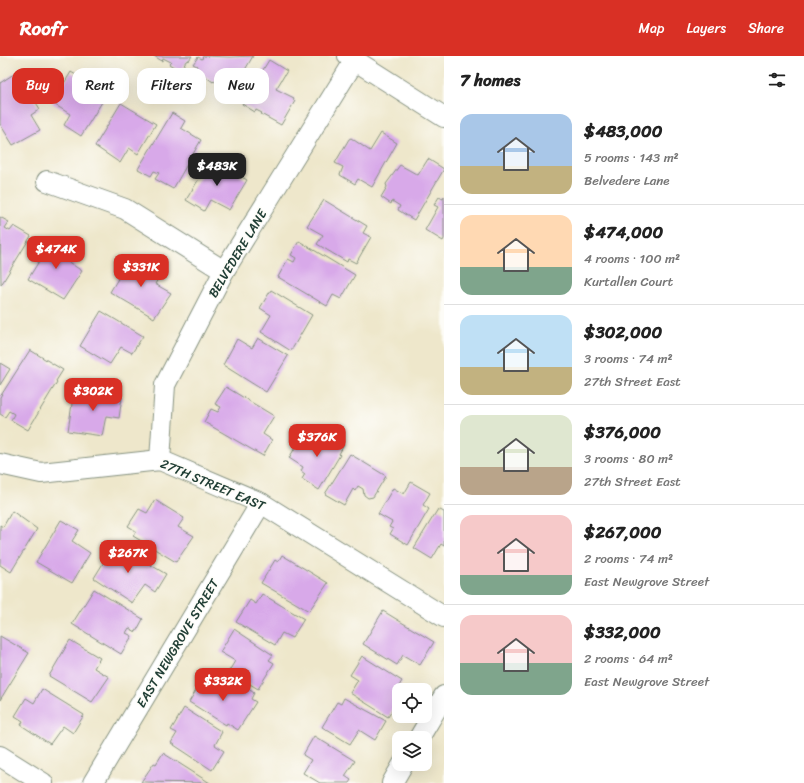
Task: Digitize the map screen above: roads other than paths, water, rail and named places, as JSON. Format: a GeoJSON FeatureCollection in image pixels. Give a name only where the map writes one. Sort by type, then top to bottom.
{"type":"FeatureCollection","features":[{"type":"Feature","properties":{"kind":"street"},"geometry":{"type":"LineString","coordinates":[[352,58],[444,117]]}},
{"type":"Feature","properties":{"kind":"street","name":"BELVEDERE LANE"},"geometry":{"type":"LineString","coordinates":[[160,460],[165,385],[224,271],[352,58]]}},
{"type":"Feature","properties":{"kind":"street"},"geometry":{"type":"LineString","coordinates":[[47,181],[125,209],[224,271]]}},
{"type":"Feature","properties":{"kind":"street","name":"27TH STREET EAST"},"geometry":{"type":"LineString","coordinates":[[0,464],[41,473],[160,460],[261,503],[444,617]]}},
{"type":"Feature","properties":{"kind":"street","name":"EAST NEWGROVE STREET"},"geometry":{"type":"LineString","coordinates":[[93,783],[261,503]]}},
{"type":"Feature","properties":{"kind":"street"},"geometry":{"type":"LineString","coordinates":[[423,731],[444,696]]}},
{"type":"Feature","properties":{"kind":"street"},"geometry":{"type":"LineString","coordinates":[[0,756],[43,783]]}},
{"type":"Feature","properties":{"kind":"street"},"geometry":{"type":"LineString","coordinates":[[392,783],[399,771]]}}]}
